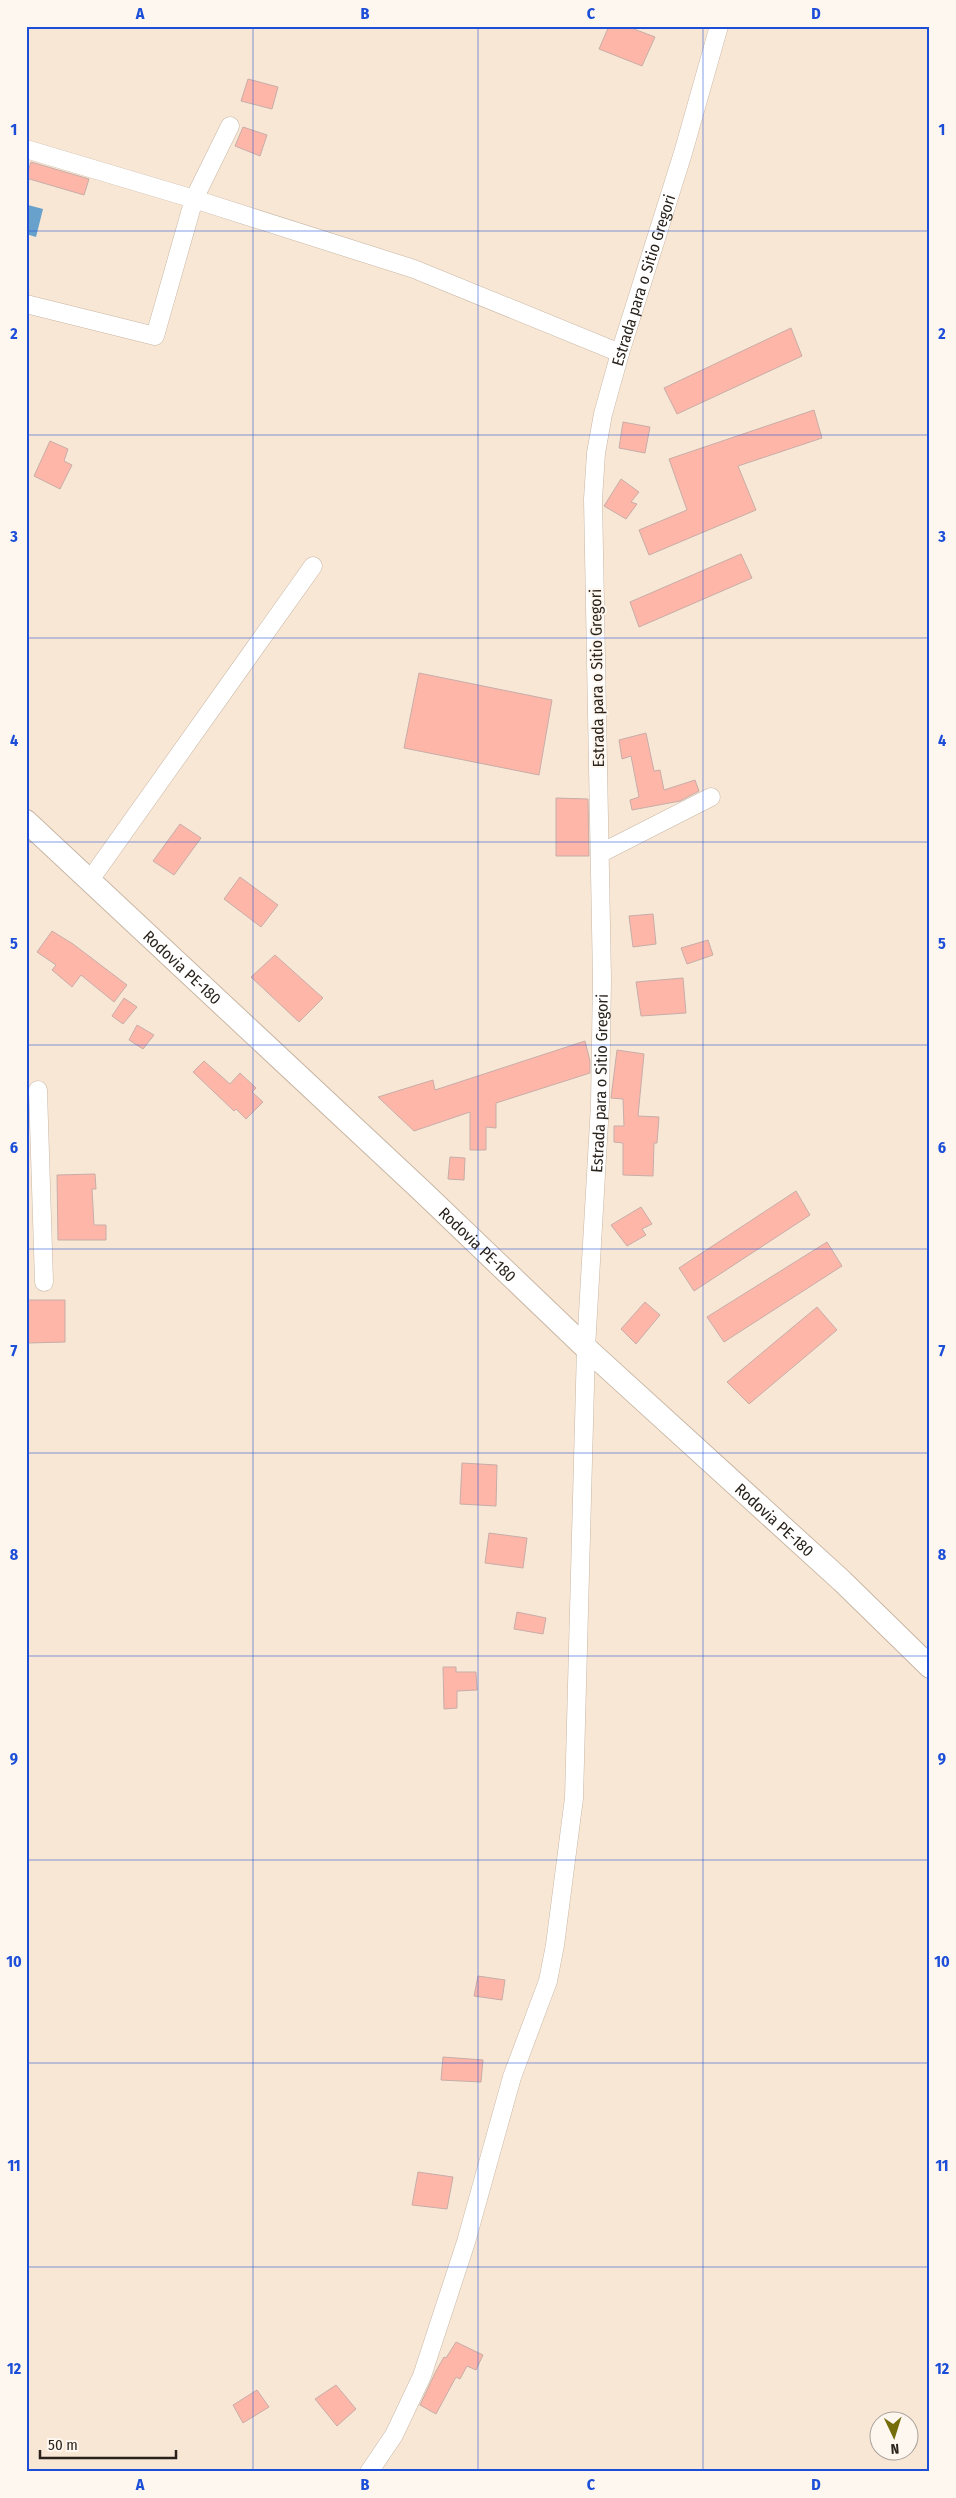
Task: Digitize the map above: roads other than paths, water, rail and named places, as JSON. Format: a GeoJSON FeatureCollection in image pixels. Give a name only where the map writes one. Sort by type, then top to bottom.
{"type":"FeatureCollection","features":[{"type":"Feature","properties":{"kind":"main road","name":"Rodovia PE-180"},"geometry":{"type":"LineString","coordinates":[[26,821],[422,1191],[586,1348],[842,1581],[930,1667]]}},
{"type":"Feature","properties":{"kind":"street","name":"Estrada para o Sitio Gregori"},"geometry":{"type":"LineString","coordinates":[[368,2472],[394,2435],[422,2376],[466,2242],[512,2077],[548,1981],[555,1945],[574,1798],[586,1348],[600,1105],[601,853],[593,499],[599,434],[620,353],[677,172],[719,26]]}},
{"type":"Feature","properties":{"kind":"street"},"geometry":{"type":"LineString","coordinates":[[26,304],[155,336],[194,199],[230,126]]}},
{"type":"Feature","properties":{"kind":"street"},"geometry":{"type":"LineString","coordinates":[[26,149],[414,268],[620,353]]}},
{"type":"Feature","properties":{"kind":"street"},"geometry":{"type":"LineString","coordinates":[[90,880],[314,566]]}},
{"type":"Feature","properties":{"kind":"street"},"geometry":{"type":"LineString","coordinates":[[601,853],[710,797]]}},
{"type":"Feature","properties":{"kind":"street"},"geometry":{"type":"LineString","coordinates":[[38,1090],[33,1178],[44,1282]]}},
{"type":"Feature","properties":{"kind":"water"},"geometry":{"type":"Polygon","coordinates":[[[28,205],[43,209],[36,237],[26,234],[28,205]]]}}]}
